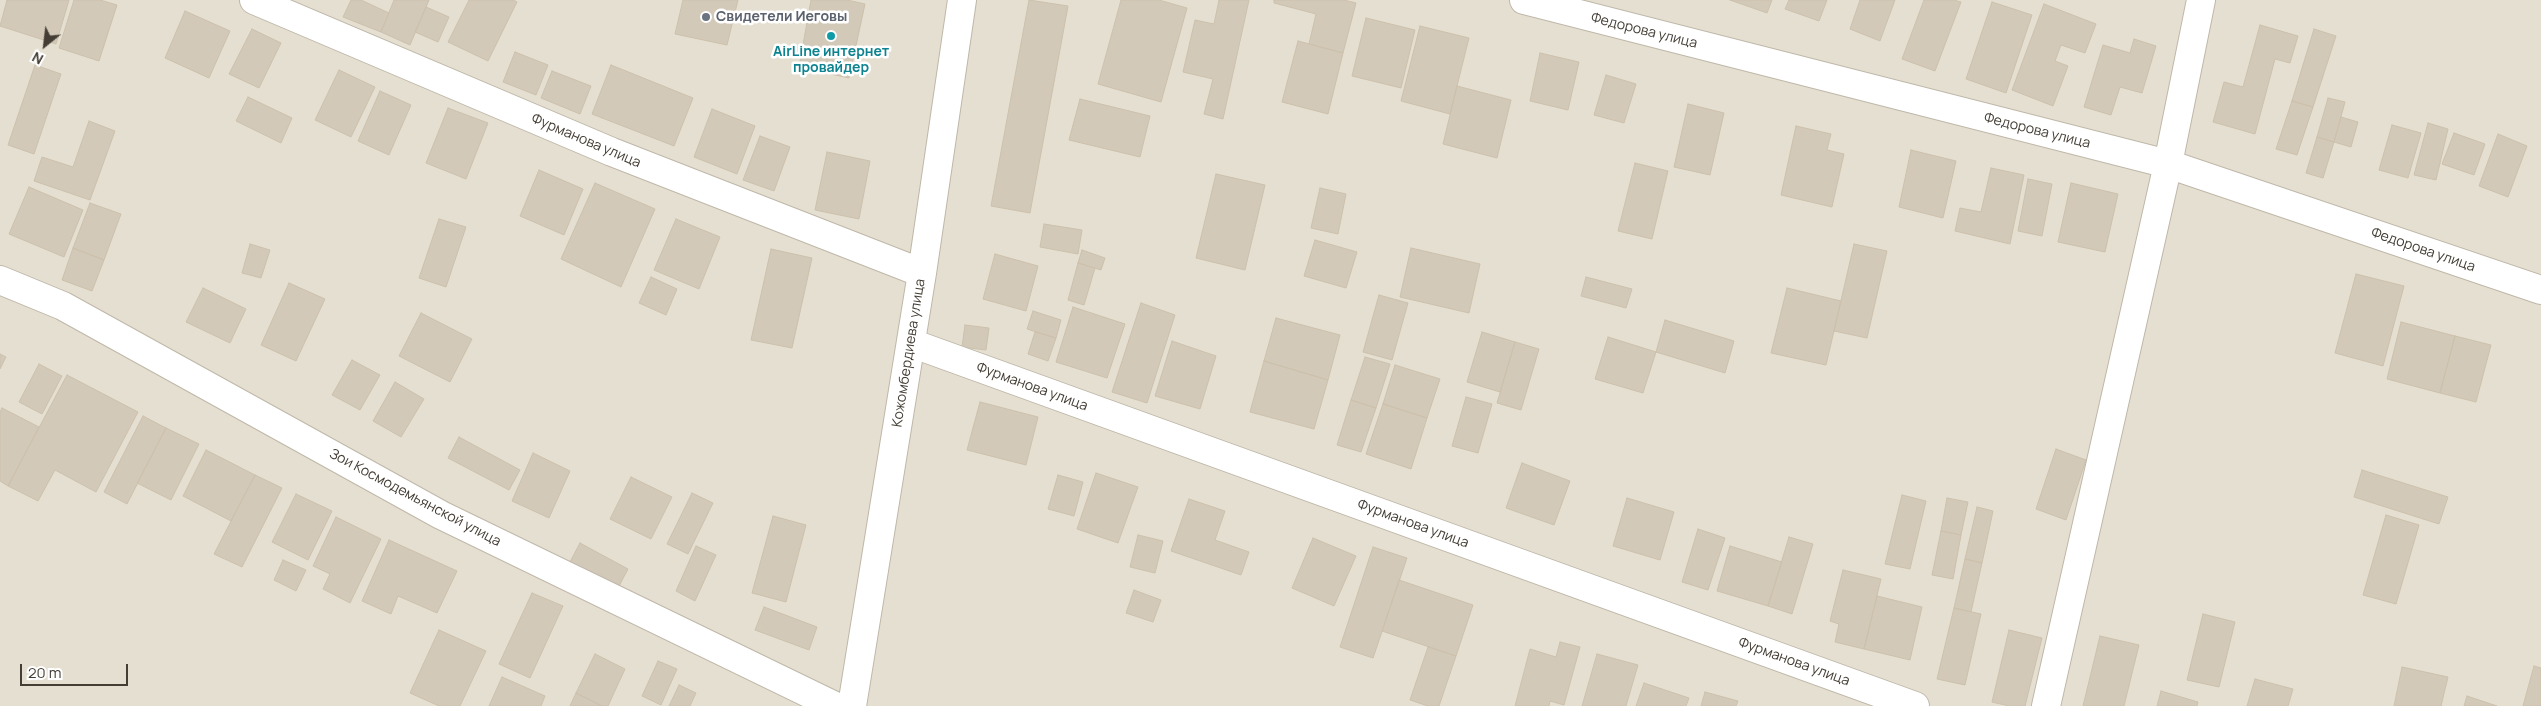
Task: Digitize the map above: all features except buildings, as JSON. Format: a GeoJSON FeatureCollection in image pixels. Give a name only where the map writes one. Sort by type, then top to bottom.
{"type":"FeatureCollection","features":[{"type":"Feature","properties":{"kind":"street","name":"Фурманова улица"},"geometry":{"type":"LineString","coordinates":[[254,0],[612,152],[922,273]]}},
{"type":"Feature","properties":{"kind":"street","name":"Кожомбердиева улица"},"geometry":{"type":"LineString","coordinates":[[852,706],[922,273],[962,0]]}},
{"type":"Feature","properties":{"kind":"street","name":"Федорова улица"},"geometry":{"type":"LineString","coordinates":[[1524,0],[2168,164],[2541,290]]}},
{"type":"Feature","properties":{"kind":"street"},"geometry":{"type":"LineString","coordinates":[[2046,706],[2168,164],[2201,0]]}},
{"type":"Feature","properties":{"kind":"street","name":"Зои Космодемьянской улица"},"geometry":{"type":"LineString","coordinates":[[0,280],[63,306],[441,515],[835,706]]}},
{"type":"Feature","properties":{"kind":"street","name":"Фурманова улица"},"geometry":{"type":"LineString","coordinates":[[911,343],[1915,706]]}},
{"type":"Feature","properties":{"kind":"shaded area"},"geometry":{"type":"Polygon","coordinates":[[[0,0],[2541,0],[2541,706],[0,706],[0,0]]]}},
{"type":"Feature","properties":{"kind":"place","name":"Свидетели Иеговы"},"geometry":{"type":"Point","coordinates":[706,17]}},
{"type":"Feature","properties":{"kind":"place","name":"AirLine интернет провайдер"},"geometry":{"type":"Point","coordinates":[831,36]}}]}
